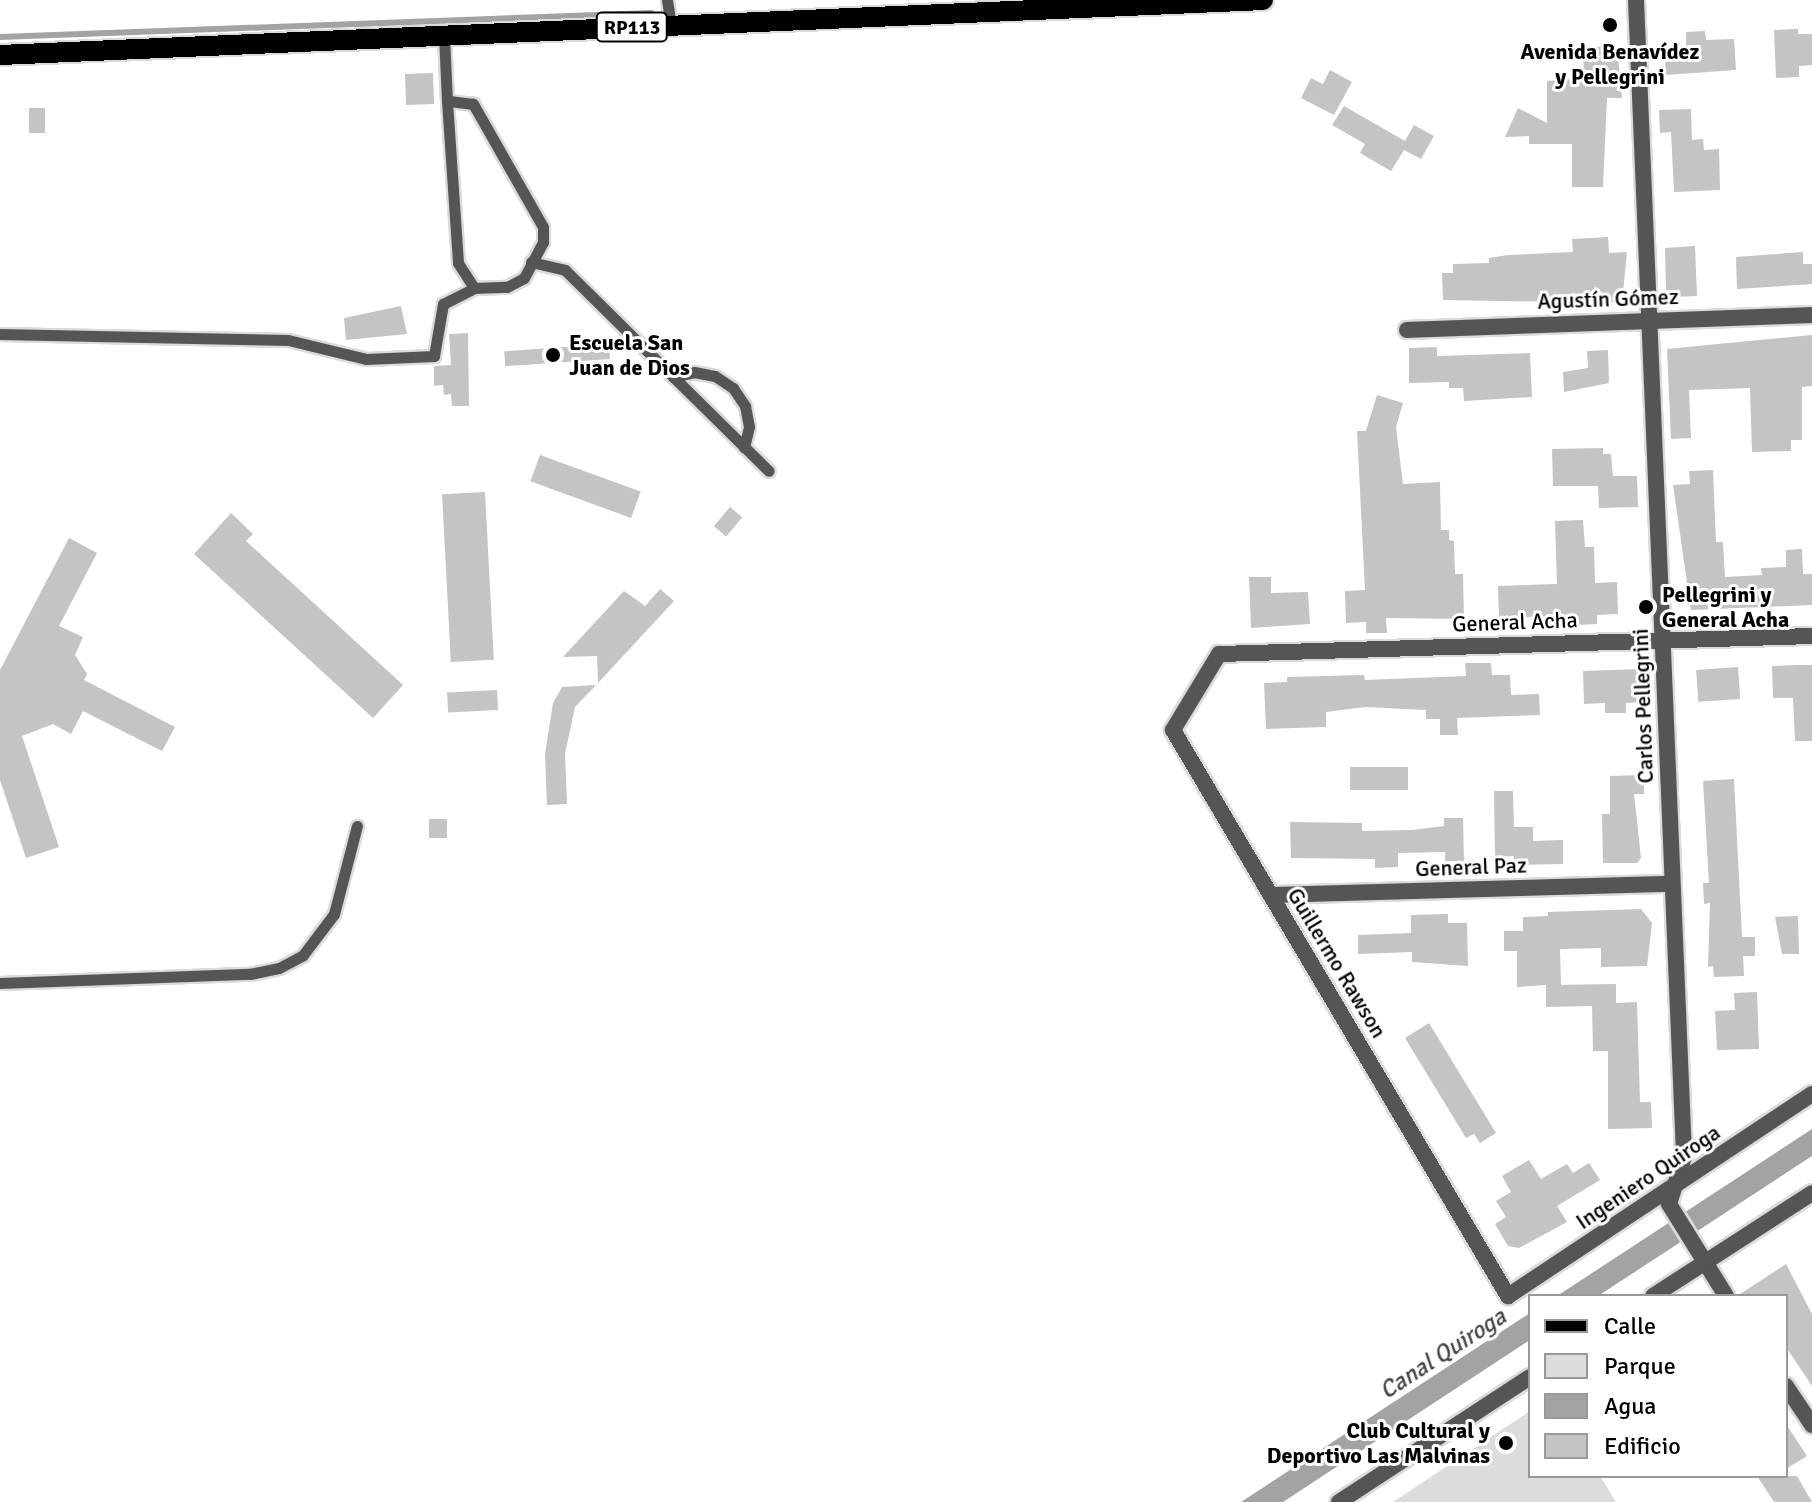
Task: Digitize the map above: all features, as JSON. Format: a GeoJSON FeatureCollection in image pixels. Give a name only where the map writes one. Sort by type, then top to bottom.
{"type":"FeatureCollection","features":[{"type":"Feature","properties":{"kind":"main road","name":"RP113"},"geometry":{"type":"LineString","coordinates":[[0,55],[1263,0]]}},
{"type":"Feature","properties":{"kind":"street","name":"Carlos Pellegrini"},"geometry":{"type":"LineString","coordinates":[[1636,0],[1684,1157],[1669,1204],[1725,1294]]}},
{"type":"Feature","properties":{"kind":"street","name":"Agustín Gómez"},"geometry":{"type":"LineString","coordinates":[[1407,330],[1812,315]]}},
{"type":"Feature","properties":{"kind":"street","name":"General Acha"},"geometry":{"type":"LineString","coordinates":[[1219,654],[1812,636]]}},
{"type":"Feature","properties":{"kind":"street","name":"Guillermo Rawson"},"geometry":{"type":"LineString","coordinates":[[1219,654],[1173,730],[1508,1296]]}},
{"type":"Feature","properties":{"kind":"street","name":"General Paz"},"geometry":{"type":"LineString","coordinates":[[1271,895],[1672,884]]}},
{"type":"Feature","properties":{"kind":"street","name":"Ingeniero Quiroga"},"geometry":{"type":"LineString","coordinates":[[1508,1296],[1812,1094]]}},
{"type":"Feature","properties":{"kind":"street"},"geometry":{"type":"LineString","coordinates":[[1656,1294],[1812,1193]]}},
{"type":"Feature","properties":{"kind":"street"},"geometry":{"type":"LineString","coordinates":[[1339,1502],[1528,1378]]}},
{"type":"Feature","properties":{"kind":"street"},"geometry":{"type":"LineString","coordinates":[[1788,1389],[1812,1425]]}},
{"type":"Feature","properties":{"kind":"lane"},"geometry":{"type":"LineString","coordinates":[[667,0],[671,26]]}},
{"type":"Feature","properties":{"kind":"lane"},"geometry":{"type":"LineString","coordinates":[[444,35],[458,263],[474,288]]}},
{"type":"Feature","properties":{"kind":"lane"},"geometry":{"type":"LineString","coordinates":[[0,334],[272,339],[366,359],[434,356],[443,304],[474,288],[507,287],[524,278],[543,242],[543,227],[473,104],[447,101]]}},
{"type":"Feature","properties":{"kind":"lane"},"geometry":{"type":"LineString","coordinates":[[531,262],[565,270],[769,471]]}},
{"type":"Feature","properties":{"kind":"lane"},"geometry":{"type":"LineString","coordinates":[[673,377],[694,372],[715,376],[733,388],[745,406],[749,427],[744,447]]}},
{"type":"Feature","properties":{"kind":"lane"},"geometry":{"type":"LineString","coordinates":[[0,983],[250,974],[279,968],[303,955],[334,914],[357,826]]}},
{"type":"Feature","properties":{"kind":"green space","name":"Club Cultural y Deportivo Las Malvinas"},"geometry":{"type":"Polygon","coordinates":[[[1528,1412],[1528,1478],[1601,1478],[1616,1502],[1393,1502],[1528,1412]]]}},
{"type":"Feature","properties":{"kind":"water"},"geometry":{"type":"Polygon","coordinates":[[[1812,1129],[1812,1156],[1601,1294],[1560,1294],[1812,1129]]]}},
{"type":"Feature","properties":{"kind":"water"},"geometry":{"type":"Polygon","coordinates":[[[1528,1314],[1528,1341],[1283,1502],[1241,1502],[1528,1314]]]}},
{"type":"Feature","properties":{"kind":"building"},"geometry":{"type":"Polygon","coordinates":[[[1798,29],[1798,34],[1812,34],[1812,65],[1799,66],[1799,77],[1776,78],[1774,30],[1798,29]]]}},
{"type":"Feature","properties":{"kind":"building"},"geometry":{"type":"Polygon","coordinates":[[[1705,31],[1706,40],[1734,39],[1736,70],[1666,75],[1664,47],[1686,45],[1686,32],[1705,31]]]}},
{"type":"Feature","properties":{"kind":"building"},"geometry":{"type":"Polygon","coordinates":[[[1617,46],[1622,98],[1607,98],[1603,187],[1572,187],[1572,144],[1529,144],[1529,136],[1505,137],[1518,108],[1547,123],[1547,81],[1584,78],[1583,47],[1617,46]]]}},
{"type":"Feature","properties":{"kind":"building"},"geometry":{"type":"Polygon","coordinates":[[[1330,70],[1352,82],[1334,115],[1301,98],[1311,78],[1323,84],[1330,70]]]}},
{"type":"Feature","properties":{"kind":"building"},"geometry":{"type":"Polygon","coordinates":[[[433,73],[434,104],[406,105],[405,74],[433,73]]]}},
{"type":"Feature","properties":{"kind":"building"},"geometry":{"type":"Polygon","coordinates":[[[1344,106],[1405,141],[1414,125],[1434,136],[1421,159],[1404,150],[1391,171],[1360,153],[1365,144],[1332,125],[1344,106]]]}},
{"type":"Feature","properties":{"kind":"building"},"geometry":{"type":"Polygon","coordinates":[[[29,108],[45,108],[45,133],[29,133],[29,108]]]}},
{"type":"Feature","properties":{"kind":"building"},"geometry":{"type":"Polygon","coordinates":[[[1691,109],[1692,140],[1703,139],[1704,150],[1719,149],[1720,190],[1674,192],[1671,132],[1660,133],[1659,110],[1691,109]]]}},
{"type":"Feature","properties":{"kind":"building"},"geometry":{"type":"Polygon","coordinates":[[[1608,237],[1609,253],[1627,252],[1622,303],[1443,300],[1442,273],[1453,273],[1453,264],[1489,263],[1489,258],[1508,255],[1573,252],[1572,239],[1608,237]]]}},
{"type":"Feature","properties":{"kind":"building"},"geometry":{"type":"Polygon","coordinates":[[[1695,246],[1697,296],[1673,297],[1666,289],[1665,248],[1695,246]]]}},
{"type":"Feature","properties":{"kind":"building"},"geometry":{"type":"Polygon","coordinates":[[[1803,252],[1803,264],[1812,264],[1812,284],[1737,289],[1736,257],[1803,252]]]}},
{"type":"Feature","properties":{"kind":"building"},"geometry":{"type":"Polygon","coordinates":[[[401,306],[407,334],[346,340],[344,318],[401,306]]]}},
{"type":"Feature","properties":{"kind":"building"},"geometry":{"type":"Polygon","coordinates":[[[468,333],[469,406],[452,406],[451,394],[444,395],[443,385],[434,386],[434,366],[451,365],[449,334],[468,333]]]}},
{"type":"Feature","properties":{"kind":"building"},"geometry":{"type":"Polygon","coordinates":[[[1812,335],[1812,386],[1802,387],[1802,440],[1791,440],[1791,451],[1752,452],[1750,388],[1689,390],[1691,438],[1671,439],[1667,349],[1812,335]]]}},
{"type":"Feature","properties":{"kind":"building"},"geometry":{"type":"Polygon","coordinates":[[[609,344],[610,359],[505,366],[504,351],[609,344]]]}},
{"type":"Feature","properties":{"kind":"building"},"geometry":{"type":"Polygon","coordinates":[[[1437,347],[1437,356],[1530,353],[1532,397],[1464,401],[1463,388],[1449,388],[1449,382],[1409,383],[1409,348],[1437,347]]]}},
{"type":"Feature","properties":{"kind":"building"},"geometry":{"type":"Polygon","coordinates":[[[1608,350],[1609,383],[1564,392],[1563,372],[1588,368],[1587,351],[1608,350]]]}},
{"type":"Feature","properties":{"kind":"building"},"geometry":{"type":"Polygon","coordinates":[[[1377,395],[1403,403],[1396,427],[1403,484],[1440,482],[1441,530],[1449,530],[1449,540],[1454,541],[1455,574],[1463,574],[1464,619],[1386,618],[1387,633],[1366,633],[1366,622],[1346,623],[1345,591],[1365,590],[1357,431],[1366,431],[1377,395]]]}},
{"type":"Feature","properties":{"kind":"building"},"geometry":{"type":"Polygon","coordinates":[[[1603,448],[1603,454],[1611,454],[1613,476],[1637,476],[1638,507],[1599,508],[1598,486],[1553,486],[1552,449],[1603,448]]]}},
{"type":"Feature","properties":{"kind":"building"},"geometry":{"type":"Polygon","coordinates":[[[540,455],[641,492],[631,518],[530,481],[540,455]]]}},
{"type":"Feature","properties":{"kind":"building"},"geometry":{"type":"Polygon","coordinates":[[[1713,470],[1716,542],[1723,542],[1725,577],[1762,575],[1761,568],[1786,567],[1786,550],[1802,549],[1803,574],[1812,574],[1812,605],[1691,610],[1673,485],[1690,484],[1689,471],[1713,470]]]}},
{"type":"Feature","properties":{"kind":"building"},"geometry":{"type":"Polygon","coordinates":[[[485,492],[494,660],[451,662],[442,494],[485,492]]]}},
{"type":"Feature","properties":{"kind":"building"},"geometry":{"type":"Polygon","coordinates":[[[730,507],[742,517],[726,536],[714,526],[730,507]]]}},
{"type":"Feature","properties":{"kind":"building"},"geometry":{"type":"Polygon","coordinates":[[[231,513],[253,534],[246,541],[403,685],[373,718],[194,554],[231,513]]]}},
{"type":"Feature","properties":{"kind":"building"},"geometry":{"type":"Polygon","coordinates":[[[1583,520],[1585,547],[1594,547],[1595,583],[1617,582],[1618,614],[1597,615],[1597,624],[1559,626],[1558,616],[1499,618],[1498,586],[1557,584],[1555,521],[1583,520]]]}},
{"type":"Feature","properties":{"kind":"building"},"geometry":{"type":"Polygon","coordinates":[[[69,538],[97,553],[59,626],[83,637],[75,655],[87,674],[84,680],[175,727],[162,751],[83,711],[71,734],[53,724],[22,736],[59,847],[26,858],[0,780],[0,670],[69,538]]]}},
{"type":"Feature","properties":{"kind":"building"},"geometry":{"type":"Polygon","coordinates":[[[1249,577],[1271,577],[1271,593],[1308,592],[1310,624],[1251,628],[1249,577]]]}},
{"type":"Feature","properties":{"kind":"building"},"geometry":{"type":"Polygon","coordinates":[[[660,589],[674,601],[598,683],[597,656],[563,657],[624,591],[645,606],[660,589]]]}},
{"type":"Feature","properties":{"kind":"building"},"geometry":{"type":"Polygon","coordinates":[[[1465,663],[1491,663],[1492,675],[1510,675],[1511,695],[1539,694],[1540,715],[1457,718],[1458,735],[1440,735],[1440,719],[1426,719],[1426,710],[1365,707],[1326,712],[1326,727],[1266,729],[1264,683],[1287,682],[1287,677],[1364,675],[1365,680],[1466,676],[1465,663]]]}},
{"type":"Feature","properties":{"kind":"building"},"geometry":{"type":"Polygon","coordinates":[[[1812,665],[1812,741],[1795,741],[1793,698],[1773,698],[1772,666],[1812,665]]]}},
{"type":"Feature","properties":{"kind":"building"},"geometry":{"type":"Polygon","coordinates":[[[1738,667],[1740,699],[1698,702],[1696,670],[1738,667]]]}},
{"type":"Feature","properties":{"kind":"building"},"geometry":{"type":"Polygon","coordinates":[[[1640,669],[1641,702],[1626,703],[1626,713],[1605,713],[1605,703],[1584,704],[1583,671],[1640,669]]]}},
{"type":"Feature","properties":{"kind":"building"},"geometry":{"type":"Polygon","coordinates":[[[596,685],[575,707],[565,754],[567,804],[547,805],[545,754],[553,703],[562,687],[596,685]]]}},
{"type":"Feature","properties":{"kind":"building"},"geometry":{"type":"Polygon","coordinates":[[[497,690],[498,710],[448,713],[447,693],[497,690]]]}},
{"type":"Feature","properties":{"kind":"building"},"geometry":{"type":"Polygon","coordinates":[[[1350,767],[1408,767],[1408,790],[1350,790],[1350,767]]]}},
{"type":"Feature","properties":{"kind":"building"},"geometry":{"type":"Polygon","coordinates":[[[1644,775],[1644,794],[1634,794],[1641,858],[1637,863],[1603,863],[1602,814],[1610,814],[1610,776],[1644,775]]]}},
{"type":"Feature","properties":{"kind":"building"},"geometry":{"type":"Polygon","coordinates":[[[1734,779],[1742,937],[1755,937],[1755,956],[1743,956],[1744,976],[1714,977],[1713,966],[1708,967],[1710,903],[1704,904],[1703,883],[1709,883],[1703,781],[1734,779]]]}},
{"type":"Feature","properties":{"kind":"building"},"geometry":{"type":"Polygon","coordinates":[[[1494,791],[1513,791],[1514,827],[1533,827],[1533,841],[1563,840],[1563,864],[1514,865],[1514,856],[1495,857],[1494,791]]]}},
{"type":"Feature","properties":{"kind":"building"},"geometry":{"type":"Polygon","coordinates":[[[1444,818],[1463,818],[1464,861],[1445,861],[1445,852],[1398,853],[1398,867],[1375,868],[1375,859],[1291,858],[1290,822],[1362,823],[1362,831],[1412,830],[1444,826],[1444,818]]]}},
{"type":"Feature","properties":{"kind":"building"},"geometry":{"type":"Polygon","coordinates":[[[429,819],[447,819],[447,838],[429,838],[429,819]]]}},
{"type":"Feature","properties":{"kind":"building"},"geometry":{"type":"Polygon","coordinates":[[[1641,909],[1652,923],[1647,966],[1601,967],[1601,948],[1560,949],[1561,985],[1616,984],[1616,1003],[1637,1002],[1640,1102],[1651,1102],[1652,1128],[1608,1129],[1608,1051],[1593,1051],[1592,1006],[1546,1007],[1546,985],[1517,987],[1517,951],[1504,951],[1504,931],[1523,931],[1523,917],[1548,916],[1548,912],[1641,909]]]}},
{"type":"Feature","properties":{"kind":"building"},"geometry":{"type":"Polygon","coordinates":[[[1448,914],[1448,923],[1467,923],[1468,966],[1412,962],[1412,952],[1358,954],[1358,935],[1411,933],[1411,915],[1448,914]]]}},
{"type":"Feature","properties":{"kind":"building"},"geometry":{"type":"Polygon","coordinates":[[[1798,916],[1799,954],[1782,954],[1775,917],[1798,916]]]}},
{"type":"Feature","properties":{"kind":"building"},"geometry":{"type":"Polygon","coordinates":[[[1757,992],[1759,1049],[1717,1050],[1715,1011],[1735,1010],[1734,993],[1757,992]]]}},
{"type":"Feature","properties":{"kind":"building"},"geometry":{"type":"Polygon","coordinates":[[[1429,1023],[1496,1133],[1480,1143],[1474,1134],[1466,1138],[1405,1038],[1429,1023]]]}},
{"type":"Feature","properties":{"kind":"building"},"geometry":{"type":"Polygon","coordinates":[[[1529,1160],[1541,1179],[1567,1164],[1573,1173],[1589,1163],[1600,1180],[1557,1206],[1567,1222],[1519,1248],[1508,1246],[1495,1224],[1506,1217],[1496,1201],[1511,1192],[1502,1176],[1529,1160]]]}},
{"type":"Feature","properties":{"kind":"building"},"geometry":{"type":"Polygon","coordinates":[[[1786,1264],[1812,1314],[1812,1386],[1788,1350],[1788,1294],[1740,1294],[1786,1264]]]}},
{"type":"Feature","properties":{"kind":"building"},"geometry":{"type":"Polygon","coordinates":[[[1788,1427],[1807,1456],[1788,1468],[1788,1427]]]}},
{"type":"Feature","properties":{"kind":"building"},"geometry":{"type":"Polygon","coordinates":[[[1797,1476],[1812,1502],[1774,1502],[1758,1478],[1797,1476]]]}},
{"type":"Feature","properties":{"kind":"waterway"},"geometry":{"type":"LineString","coordinates":[[0,37],[652,13]]}},
{"type":"Feature","properties":{"kind":"place","name":"Avenida Benavídez y Pellegrini"},"geometry":{"type":"Point","coordinates":[1610,25]}},
{"type":"Feature","properties":{"kind":"place","name":"Escuela San Juan de Dios"},"geometry":{"type":"Point","coordinates":[553,355]}},
{"type":"Feature","properties":{"kind":"place","name":"Pellegrini y General Acha"},"geometry":{"type":"Point","coordinates":[1646,607]}},
{"type":"Feature","properties":{"kind":"place","name":"Club Cultural y Deportivo Las Malvinas"},"geometry":{"type":"Point","coordinates":[1506,1443]}},
{"type":"Feature","properties":{"kind":"water label","name":"Canal Quiroga"},"geometry":{"type":"Point","coordinates":[1443,1354]}}]}
